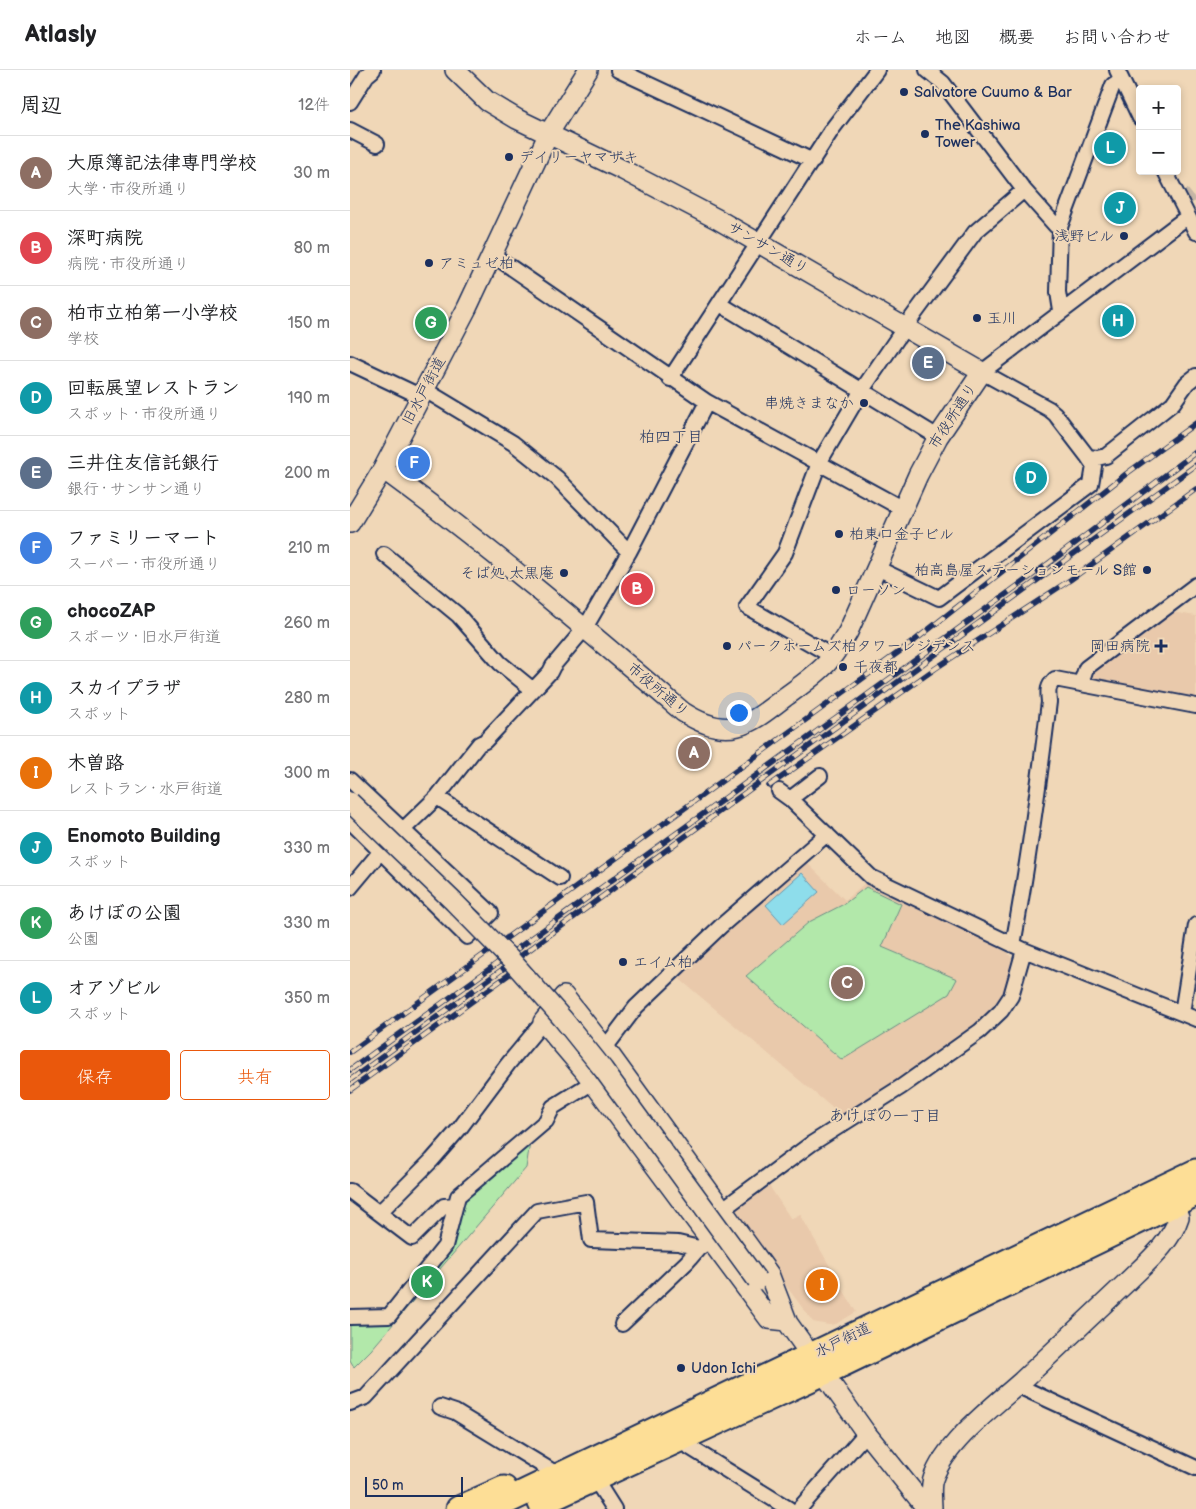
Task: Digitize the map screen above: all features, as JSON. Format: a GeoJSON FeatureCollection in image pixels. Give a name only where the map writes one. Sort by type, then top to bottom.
{"type":"FeatureCollection","features":[{"type":"Feature","properties":{"kind":"highway","name":"水戸街道"},"geometry":{"type":"LineString","coordinates":[[490,1509],[552,1479],[818,1364],[1169,1195],[1196,1172]]}},
{"type":"Feature","properties":{"kind":"highway","name":"水戸街道"},"geometry":{"type":"LineString","coordinates":[[1169,1195],[1196,1194]]}},
{"type":"Feature","properties":{"kind":"highway","name":"水戸街道"},"geometry":{"type":"LineString","coordinates":[[528,1509],[678,1440],[818,1364]]}},
{"type":"Feature","properties":{"kind":"highway"},"geometry":{"type":"LineString","coordinates":[[459,1509],[520,1483],[552,1479]]}},
{"type":"Feature","properties":{"kind":"street"},"geometry":{"type":"LineString","coordinates":[[350,102],[367,75],[373,70]]}},
{"type":"Feature","properties":{"kind":"street","name":"サンサン通り"},"geometry":{"type":"LineString","coordinates":[[455,70],[487,101],[517,119],[623,170],[758,241],[982,372]]}},
{"type":"Feature","properties":{"kind":"street","name":"旧水戸街道"},"geometry":{"type":"LineString","coordinates":[[350,523],[383,469],[424,394],[549,134],[588,70]]}},
{"type":"Feature","properties":{"kind":"street"},"geometry":{"type":"LineString","coordinates":[[618,70],[813,161]]}},
{"type":"Feature","properties":{"kind":"street"},"geometry":{"type":"LineString","coordinates":[[670,379],[833,128],[877,70]]}},
{"type":"Feature","properties":{"kind":"street"},"geometry":{"type":"LineString","coordinates":[[927,70],[943,83],[1024,190],[1056,226],[1060,227]]}},
{"type":"Feature","properties":{"kind":"street"},"geometry":{"type":"LineString","coordinates":[[1119,75],[1136,110]]}},
{"type":"Feature","properties":{"kind":"street"},"geometry":{"type":"LineString","coordinates":[[1061,311],[1058,292],[1060,227],[1113,85],[1119,75]]}},
{"type":"Feature","properties":{"kind":"street"},"geometry":{"type":"LineString","coordinates":[[350,130],[377,144]]}},
{"type":"Feature","properties":{"kind":"street"},"geometry":{"type":"LineString","coordinates":[[1167,175],[1196,232]]}},
{"type":"Feature","properties":{"kind":"street"},"geometry":{"type":"LineString","coordinates":[[832,656],[746,607],[785,552],[819,463],[862,390],[905,327],[975,232],[1024,190]]}},
{"type":"Feature","properties":{"kind":"street"},"geometry":{"type":"LineString","coordinates":[[877,568],[938,598],[1091,484],[1094,466],[1049,409],[982,372],[1187,216]]}},
{"type":"Feature","properties":{"kind":"street"},"geometry":{"type":"LineString","coordinates":[[492,255],[706,402],[904,509]]}},
{"type":"Feature","properties":{"kind":"street"},"geometry":{"type":"LineString","coordinates":[[720,304],[938,437]]}},
{"type":"Feature","properties":{"kind":"street"},"geometry":{"type":"LineString","coordinates":[[350,364],[424,394],[513,442],[557,478],[629,552]]}},
{"type":"Feature","properties":{"kind":"street","name":"市役所通り"},"geometry":{"type":"LineString","coordinates":[[383,469],[430,504],[585,628],[683,712],[709,726],[730,727],[745,724],[758,718],[812,677],[832,656],[848,632],[918,475],[938,437],[982,372]]}},
{"type":"Feature","properties":{"kind":"street"},"geometry":{"type":"LineString","coordinates":[[1088,457],[1106,456],[1173,403],[1187,383],[1196,376]]}},
{"type":"Feature","properties":{"kind":"street"},"geometry":{"type":"LineString","coordinates":[[352,883],[381,851],[437,797],[479,744],[485,741],[550,672],[552,666],[585,628],[629,552],[706,402]]}},
{"type":"Feature","properties":{"kind":"street"},"geometry":{"type":"LineString","coordinates":[[384,554],[458,615],[500,663],[533,690]]}},
{"type":"Feature","properties":{"kind":"street"},"geometry":{"type":"LineString","coordinates":[[1081,683],[1086,668],[1196,585]]}},
{"type":"Feature","properties":{"kind":"street"},"geometry":{"type":"LineString","coordinates":[[723,1209],[811,1144],[893,1092],[980,1031],[1001,1011],[1011,996],[1038,800],[1049,702],[1047,688],[1055,679],[1196,706]]}},
{"type":"Feature","properties":{"kind":"street"},"geometry":{"type":"LineString","coordinates":[[820,776],[785,795],[871,878],[1018,948],[1196,1019]]}},
{"type":"Feature","properties":{"kind":"street"},"geometry":{"type":"LineString","coordinates":[[350,780],[491,913],[467,937],[350,821]]}},
{"type":"Feature","properties":{"kind":"street"},"geometry":{"type":"LineString","coordinates":[[437,797],[560,878]]}},
{"type":"Feature","properties":{"kind":"street"},"geometry":{"type":"LineString","coordinates":[[350,802],[492,940],[563,1020],[603,1069],[787,1321],[866,1433],[928,1509]]}},
{"type":"Feature","properties":{"kind":"street"},"geometry":{"type":"LineString","coordinates":[[350,1316],[389,1316],[445,1246],[458,1196],[546,1121],[553,1107],[588,1075],[605,1048],[636,1007],[721,926],[827,834]]}},
{"type":"Feature","properties":{"kind":"street"},"geometry":{"type":"LineString","coordinates":[[1182,1013],[1196,925]]}},
{"type":"Feature","properties":{"kind":"street"},"geometry":{"type":"LineString","coordinates":[[379,1213],[432,1160],[460,1128],[508,1064],[564,996],[605,1048],[769,1274],[787,1321]]}},
{"type":"Feature","properties":{"kind":"street"},"geometry":{"type":"LineString","coordinates":[[543,1022],[588,1075],[705,1244],[769,1319],[787,1321]]}},
{"type":"Feature","properties":{"kind":"street"},"geometry":{"type":"LineString","coordinates":[[350,1191],[412,1238],[444,1206],[455,1205]]}},
{"type":"Feature","properties":{"kind":"street"},"geometry":{"type":"LineString","coordinates":[[932,1509],[932,1480],[949,1452],[970,1429],[1154,1255],[1176,1227],[1179,1218],[1169,1195]]}},
{"type":"Feature","properties":{"kind":"street"},"geometry":{"type":"LineString","coordinates":[[350,1403],[366,1397],[537,1211],[586,1202],[591,1240],[705,1244]]}},
{"type":"Feature","properties":{"kind":"street"},"geometry":{"type":"LineString","coordinates":[[622,1324],[705,1244]]}},
{"type":"Feature","properties":{"kind":"street"},"geometry":{"type":"LineString","coordinates":[[1020,1382],[1025,1389],[1196,1468]]}},
{"type":"Feature","properties":{"kind":"street"},"geometry":{"type":"LineString","coordinates":[[440,1406],[455,1412],[552,1479]]}},
{"type":"Feature","properties":{"kind":"street"},"geometry":{"type":"LineString","coordinates":[[799,1509],[866,1433]]}},
{"type":"Feature","properties":{"kind":"street"},"geometry":{"type":"LineString","coordinates":[[678,1440],[788,1509]]}},
{"type":"Feature","properties":{"kind":"street"},"geometry":{"type":"LineString","coordinates":[[595,1479],[614,1509]]}},
{"type":"Feature","properties":{"kind":"shaded area","name":"岡田病院"},"geometry":{"type":"Polygon","coordinates":[[[1172,612],[1196,616],[1196,702],[1089,681],[1087,675],[1172,612]]]}},
{"type":"Feature","properties":{"kind":"shaded area"},"geometry":{"type":"Polygon","coordinates":[[[803,859],[845,900],[865,883],[1010,949],[1008,953],[1013,960],[1007,991],[985,1021],[870,1102],[842,1116],[676,976],[803,859]]]}},
{"type":"Feature","properties":{"kind":"shaded area"},"geometry":{"type":"Polygon","coordinates":[[[768,1184],[791,1219],[800,1214],[856,1312],[836,1324],[829,1325],[813,1322],[731,1212],[768,1184]]]}},
{"type":"Feature","properties":{"kind":"green space"},"geometry":{"type":"Polygon","coordinates":[[[866,887],[901,904],[882,947],[957,979],[949,994],[842,1060],[746,976],[809,922],[844,904],[866,887]]]}},
{"type":"Feature","properties":{"kind":"green space"},"geometry":{"type":"Polygon","coordinates":[[[530,1143],[526,1168],[371,1350],[354,1367],[350,1360],[350,1323],[388,1324],[394,1320],[454,1244],[464,1199],[530,1143]]]}},
{"type":"Feature","properties":{"kind":"water"},"geometry":{"type":"Polygon","coordinates":[[[802,873],[819,892],[783,924],[766,905],[802,873]]]}},
{"type":"Feature","properties":{"kind":"tunnel"},"geometry":{"type":"LineString","coordinates":[[1181,203],[1196,191]]}},
{"type":"Feature","properties":{"kind":"railway"},"geometry":{"type":"LineString","coordinates":[[350,1052],[914,641],[1126,474],[1196,423]]}},
{"type":"Feature","properties":{"kind":"railway"},"geometry":{"type":"LineString","coordinates":[[350,1070],[1049,563],[1196,452]]}},
{"type":"Feature","properties":{"kind":"railway"},"geometry":{"type":"LineString","coordinates":[[350,1080],[1196,465]]}},
{"type":"Feature","properties":{"kind":"railway"},"geometry":{"type":"LineString","coordinates":[[769,786],[936,668],[1070,580],[1196,489]]}},
{"type":"Feature","properties":{"kind":"railway"},"geometry":{"type":"LineString","coordinates":[[350,1090],[522,965]]}},
{"type":"Feature","properties":{"kind":"place","name":"Salvatore Cuumo & Bar"},"geometry":{"type":"Point","coordinates":[904,92]}},
{"type":"Feature","properties":{"kind":"place","name":"The Kashiwa Tower"},"geometry":{"type":"Point","coordinates":[925,134]}},
{"type":"Feature","properties":{"kind":"place","name":"オアゾビル"},"geometry":{"type":"Point","coordinates":[1110,148]}},
{"type":"Feature","properties":{"kind":"place","name":"デイリーヤマザキ"},"geometry":{"type":"Point","coordinates":[509,157]}},
{"type":"Feature","properties":{"kind":"place","name":"Enomoto Building"},"geometry":{"type":"Point","coordinates":[1120,208]}},
{"type":"Feature","properties":{"kind":"place","name":"浅野ビル"},"geometry":{"type":"Point","coordinates":[1124,236]}},
{"type":"Feature","properties":{"kind":"place","name":"アミュゼ柏"},"geometry":{"type":"Point","coordinates":[429,263]}},
{"type":"Feature","properties":{"kind":"place","name":"玉川"},"geometry":{"type":"Point","coordinates":[977,318]}},
{"type":"Feature","properties":{"kind":"place","name":"スカイプラザ"},"geometry":{"type":"Point","coordinates":[1118,321]}},
{"type":"Feature","properties":{"kind":"place","name":"chocoZAP"},"geometry":{"type":"Point","coordinates":[431,323]}},
{"type":"Feature","properties":{"kind":"place","name":"三井住友信託銀行"},"geometry":{"type":"Point","coordinates":[928,363]}},
{"type":"Feature","properties":{"kind":"place","name":"串焼きまなか"},"geometry":{"type":"Point","coordinates":[864,403]}},
{"type":"Feature","properties":{"kind":"place","name":"ファミリーマート"},"geometry":{"type":"Point","coordinates":[414,463]}},
{"type":"Feature","properties":{"kind":"place","name":"回転展望レストラン"},"geometry":{"type":"Point","coordinates":[1031,478]}},
{"type":"Feature","properties":{"kind":"place","name":"柏東口金子ビル"},"geometry":{"type":"Point","coordinates":[839,534]}},
{"type":"Feature","properties":{"kind":"place","name":"柏高島屋ステーションモール S館"},"geometry":{"type":"Point","coordinates":[1147,570]}},
{"type":"Feature","properties":{"kind":"place","name":"そば処 太黒庵"},"geometry":{"type":"Point","coordinates":[564,573]}},
{"type":"Feature","properties":{"kind":"place","name":"深町病院"},"geometry":{"type":"Point","coordinates":[637,589]}},
{"type":"Feature","properties":{"kind":"place","name":"ローソン"},"geometry":{"type":"Point","coordinates":[836,590]}},
{"type":"Feature","properties":{"kind":"place","name":"パークホームズ柏タワーレジデンス"},"geometry":{"type":"Point","coordinates":[727,646]}},
{"type":"Feature","properties":{"kind":"place","name":"岡田病院"},"geometry":{"type":"Point","coordinates":[1161,646]}},
{"type":"Feature","properties":{"kind":"place","name":"千夜都"},"geometry":{"type":"Point","coordinates":[843,667]}},
{"type":"Feature","properties":{"kind":"place","name":"大原簿記法律専門学校"},"geometry":{"type":"Point","coordinates":[694,753]}},
{"type":"Feature","properties":{"kind":"place","name":"エイム柏"},"geometry":{"type":"Point","coordinates":[623,962]}},
{"type":"Feature","properties":{"kind":"place","name":"柏市立柏第一小学校"},"geometry":{"type":"Point","coordinates":[847,983]}},
{"type":"Feature","properties":{"kind":"place","name":"あけぼの公園"},"geometry":{"type":"Point","coordinates":[427,1282]}},
{"type":"Feature","properties":{"kind":"place","name":"木曽路"},"geometry":{"type":"Point","coordinates":[822,1285]}},
{"type":"Feature","properties":{"kind":"place","name":"Udon Ichi"},"geometry":{"type":"Point","coordinates":[681,1368]}},
{"type":"Feature","properties":{"kind":"district","name":"柏四丁目"},"geometry":{"type":"Point","coordinates":[671,437]}},
{"type":"Feature","properties":{"kind":"district","name":"あけぼの一丁目"},"geometry":{"type":"Point","coordinates":[885,1116]}}]}
